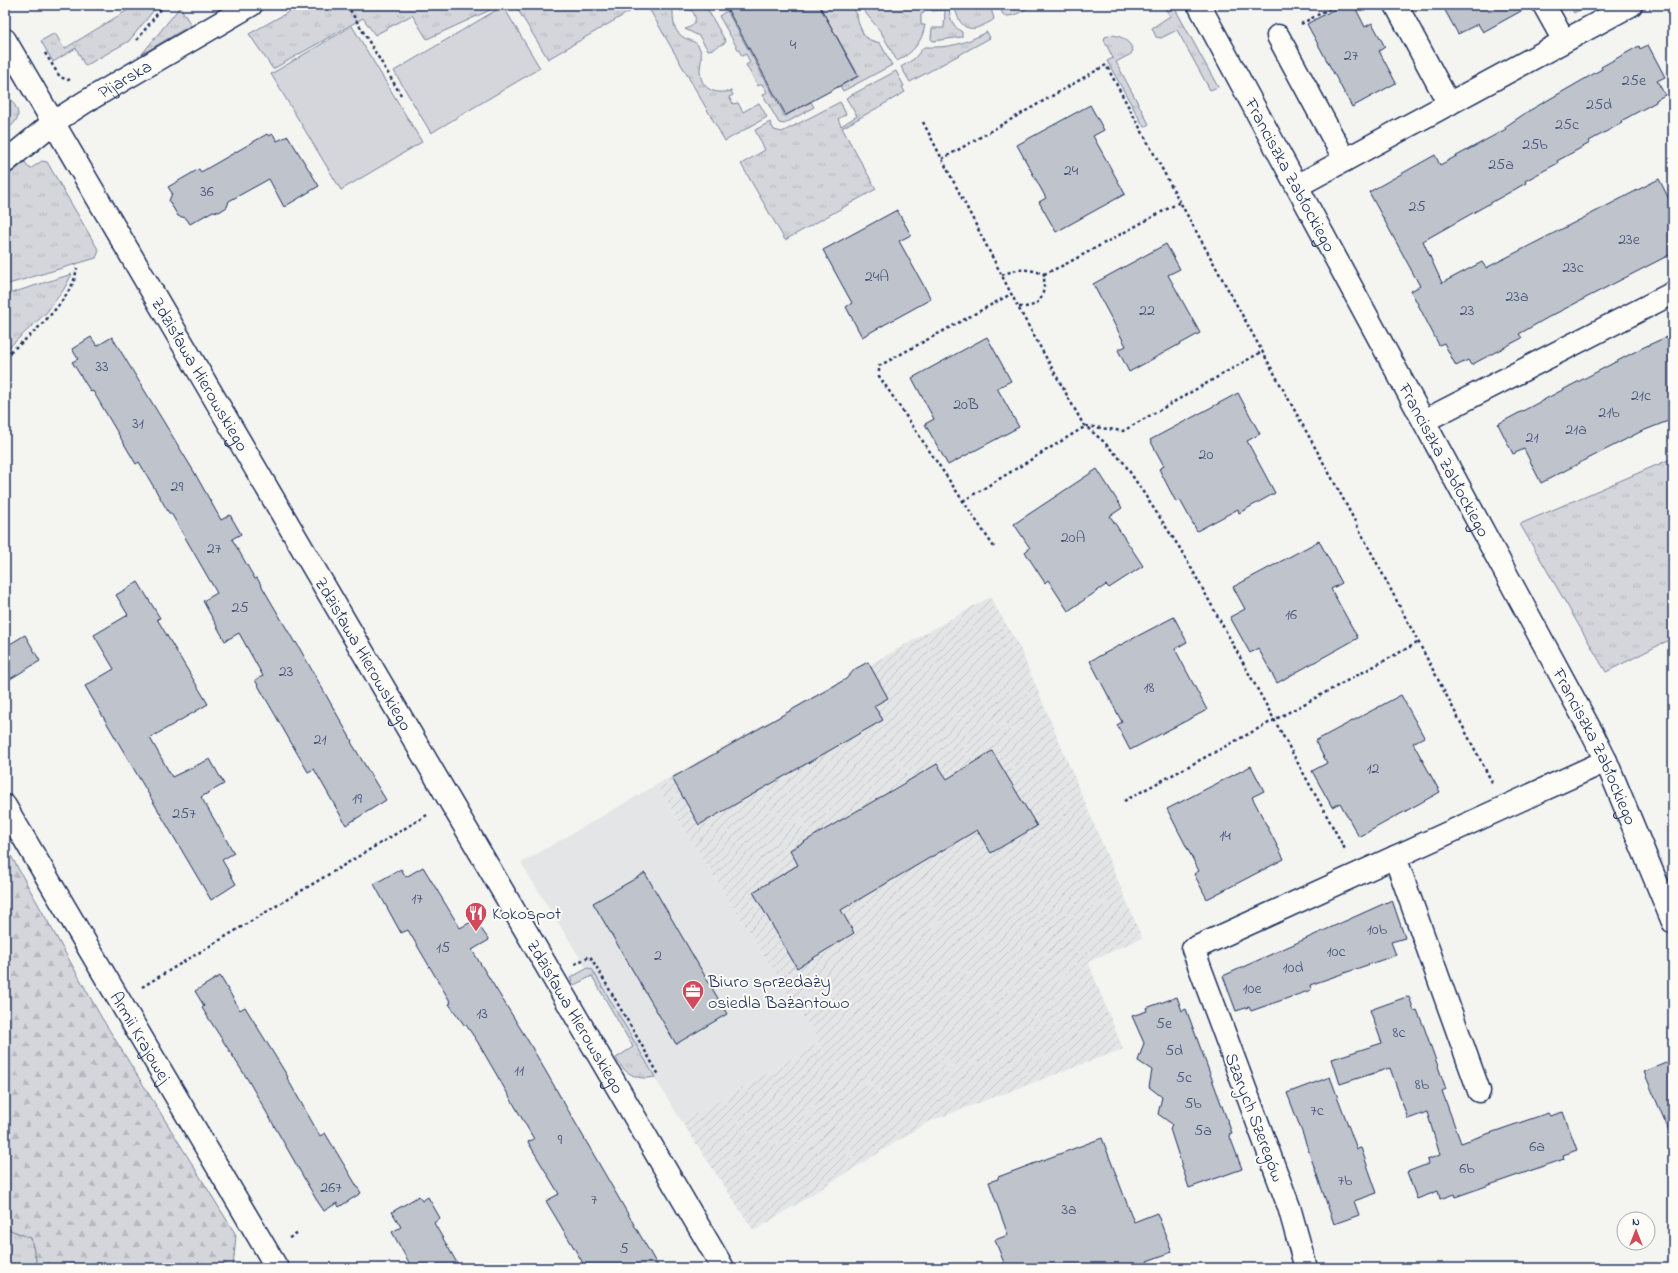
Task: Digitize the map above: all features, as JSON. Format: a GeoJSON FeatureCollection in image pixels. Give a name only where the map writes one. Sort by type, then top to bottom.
{"type":"FeatureCollection","features":[{"type":"Feature","properties":{"kind":"street","name":"Pijarska"},"geometry":{"type":"LineString","coordinates":[[5,162],[54,122],[85,102],[251,5]]}},
{"type":"Feature","properties":{"kind":"street","name":"Franciszka Zabłockiego"},"geometry":{"type":"LineString","coordinates":[[1198,5],[1424,421],[1606,761],[1673,922]]}},
{"type":"Feature","properties":{"kind":"street"},"geometry":{"type":"LineString","coordinates":[[1396,5],[1449,104]]}},
{"type":"Feature","properties":{"kind":"street"},"geometry":{"type":"LineString","coordinates":[[1544,5],[1564,41]]}},
{"type":"Feature","properties":{"kind":"street"},"geometry":{"type":"LineString","coordinates":[[1297,186],[1631,5]]}},
{"type":"Feature","properties":{"kind":"street"},"geometry":{"type":"LineString","coordinates":[[1278,36],[1345,160]]}},
{"type":"Feature","properties":{"kind":"street","name":"Zdzisława Hierowskiego"},"geometry":{"type":"LineString","coordinates":[[5,40],[723,1268]]}},
{"type":"Feature","properties":{"kind":"street"},"geometry":{"type":"LineString","coordinates":[[1424,421],[1673,293]]}},
{"type":"Feature","properties":{"kind":"street"},"geometry":{"type":"LineString","coordinates":[[1357,874],[1606,761]]}},
{"type":"Feature","properties":{"kind":"street","name":"Armii Krajowej"},"geometry":{"type":"LineString","coordinates":[[5,806],[277,1268]]}},
{"type":"Feature","properties":{"kind":"street"},"geometry":{"type":"LineString","coordinates":[[1395,857],[1479,1091]]}},
{"type":"Feature","properties":{"kind":"street","name":"Szarych Szeregów"},"geometry":{"type":"LineString","coordinates":[[1306,1268],[1289,1207],[1199,969],[1193,949],[1357,874]]}},
{"type":"Feature","properties":{"kind":"path"},"geometry":{"type":"LineString","coordinates":[[134,44],[164,5]]}},
{"type":"Feature","properties":{"kind":"path"},"geometry":{"type":"LineString","coordinates":[[348,5],[400,95]]}},
{"type":"Feature","properties":{"kind":"path"},"geometry":{"type":"LineString","coordinates":[[1278,36],[1336,5]]}},
{"type":"Feature","properties":{"kind":"path"},"geometry":{"type":"LineString","coordinates":[[45,53],[60,77],[68,80],[75,76]]}},
{"type":"Feature","properties":{"kind":"path"},"geometry":{"type":"LineString","coordinates":[[942,159],[1106,66],[1339,490],[1505,807]]}},
{"type":"Feature","properties":{"kind":"path"},"geometry":{"type":"LineString","coordinates":[[923,122],[1011,294],[1086,426],[1124,463],[1183,553],[1347,853],[1357,874]]}},
{"type":"Feature","properties":{"kind":"path"},"geometry":{"type":"LineString","coordinates":[[1002,275],[1017,269],[1044,274],[1064,265],[1180,202]]}},
{"type":"Feature","properties":{"kind":"path"},"geometry":{"type":"LineString","coordinates":[[5,355],[32,333],[50,314],[64,297],[73,282],[77,268]]}},
{"type":"Feature","properties":{"kind":"path"},"geometry":{"type":"LineString","coordinates":[[1018,307],[1030,308],[1038,303],[1045,288],[1044,274]]}},
{"type":"Feature","properties":{"kind":"path"},"geometry":{"type":"LineString","coordinates":[[994,547],[879,376],[879,366],[1011,294]]}},
{"type":"Feature","properties":{"kind":"path"},"geometry":{"type":"LineString","coordinates":[[962,501],[1086,426],[1123,431],[1263,351]]}},
{"type":"Feature","properties":{"kind":"path"},"geometry":{"type":"LineString","coordinates":[[1124,801],[1419,642]]}},
{"type":"Feature","properties":{"kind":"path"},"geometry":{"type":"LineString","coordinates":[[119,1000],[450,801]]}},
{"type":"Feature","properties":{"kind":"path"},"geometry":{"type":"LineString","coordinates":[[552,977],[590,956],[659,1075]]}},
{"type":"Feature","properties":{"kind":"shaded area"},"geometry":{"type":"Polygon","coordinates":[[[990,597],[1019,646],[1142,938],[1088,962],[1123,1049],[928,1122],[754,1231],[682,1122],[819,1043],[656,785],[990,597]]]}},
{"type":"Feature","properties":{"kind":"shaded area"},"geometry":{"type":"Polygon","coordinates":[[[656,785],[819,1043],[682,1122],[521,863],[656,785]]]}},
{"type":"Feature","properties":{"kind":"green space"},"geometry":{"type":"Polygon","coordinates":[[[136,5],[158,5],[129,41],[85,66],[76,48],[53,62],[41,41],[55,33],[64,49],[136,5]]]}},
{"type":"Feature","properties":{"kind":"green space"},"geometry":{"type":"Polygon","coordinates":[[[301,5],[501,5],[427,39],[412,15],[375,35],[363,18],[273,69],[249,34],[301,5]]]}},
{"type":"Feature","properties":{"kind":"green space"},"geometry":{"type":"Polygon","coordinates":[[[515,5],[641,5],[548,59],[515,5]]]}},
{"type":"Feature","properties":{"kind":"green space"},"geometry":{"type":"Polygon","coordinates":[[[647,5],[673,5],[673,20],[678,33],[697,44],[699,47],[701,55],[701,76],[705,86],[719,92],[731,91],[733,95],[729,97],[733,104],[738,103],[743,112],[759,103],[767,117],[725,141],[647,5]]]}},
{"type":"Feature","properties":{"kind":"green space"},"geometry":{"type":"Polygon","coordinates":[[[684,5],[705,5],[726,42],[708,50],[699,36],[685,29],[695,22],[695,16],[691,10],[680,11],[684,5]]]}},
{"type":"Feature","properties":{"kind":"green space"},"geometry":{"type":"Polygon","coordinates":[[[819,5],[850,5],[857,14],[858,22],[864,36],[870,40],[880,43],[892,65],[843,91],[840,86],[859,76],[819,5]]]}},
{"type":"Feature","properties":{"kind":"green space"},"geometry":{"type":"Polygon","coordinates":[[[859,5],[923,5],[924,13],[921,14],[921,25],[925,25],[922,37],[912,51],[897,61],[881,32],[859,5]]]}},
{"type":"Feature","properties":{"kind":"green space"},"geometry":{"type":"Polygon","coordinates":[[[931,5],[935,5],[936,7],[949,5],[952,21],[962,32],[962,37],[933,41],[931,39],[932,28],[944,28],[945,10],[932,11],[931,5]]]}},
{"type":"Feature","properties":{"kind":"green space"},"geometry":{"type":"Polygon","coordinates":[[[957,5],[990,5],[994,19],[978,28],[968,28],[961,23],[959,19],[955,8],[957,5]]]}},
{"type":"Feature","properties":{"kind":"green space"},"geometry":{"type":"Polygon","coordinates":[[[998,5],[1019,5],[1021,8],[1026,5],[1033,5],[1019,13],[1004,16],[998,5]]]}},
{"type":"Feature","properties":{"kind":"green space"},"geometry":{"type":"Polygon","coordinates":[[[1163,5],[1173,5],[1218,87],[1210,90],[1177,30],[1161,38],[1156,37],[1152,28],[1170,16],[1163,5]]]}},
{"type":"Feature","properties":{"kind":"green space"},"geometry":{"type":"Polygon","coordinates":[[[1570,5],[1588,5],[1574,13],[1570,5]]]}},
{"type":"Feature","properties":{"kind":"green space"},"geometry":{"type":"Polygon","coordinates":[[[503,6],[540,68],[431,133],[394,71],[503,6]]]}},
{"type":"Feature","properties":{"kind":"green space"},"geometry":{"type":"Polygon","coordinates":[[[180,7],[191,25],[142,54],[180,7]]]}},
{"type":"Feature","properties":{"kind":"green space"},"geometry":{"type":"Polygon","coordinates":[[[727,11],[785,116],[811,102],[814,107],[784,124],[779,123],[763,95],[767,92],[762,84],[758,86],[746,65],[750,62],[746,54],[742,56],[719,16],[727,11]]]}},
{"type":"Feature","properties":{"kind":"green space"},"geometry":{"type":"Polygon","coordinates":[[[352,26],[422,142],[341,190],[271,74],[352,26]]]}},
{"type":"Feature","properties":{"kind":"green space"},"geometry":{"type":"Polygon","coordinates":[[[987,32],[990,38],[910,82],[901,67],[914,59],[924,47],[949,46],[971,40],[987,32]]]}},
{"type":"Feature","properties":{"kind":"green space"},"geometry":{"type":"Polygon","coordinates":[[[1112,35],[1119,36],[1125,40],[1133,50],[1131,54],[1116,62],[1149,124],[1144,127],[1107,61],[1113,58],[1104,40],[1105,37],[1112,35]]]}},
{"type":"Feature","properties":{"kind":"green space"},"geometry":{"type":"Polygon","coordinates":[[[896,71],[904,86],[902,87],[905,92],[842,128],[876,189],[785,240],[741,164],[765,150],[755,130],[770,122],[774,130],[782,132],[840,102],[846,114],[838,119],[841,126],[857,116],[846,98],[896,71]]]}},
{"type":"Feature","properties":{"kind":"green space"},"geometry":{"type":"Polygon","coordinates":[[[5,91],[16,108],[18,116],[12,126],[5,132],[5,91]]]}},
{"type":"Feature","properties":{"kind":"green space"},"geometry":{"type":"Polygon","coordinates":[[[42,161],[47,162],[99,251],[96,258],[5,285],[5,178],[25,162],[30,169],[42,161]]]}},
{"type":"Feature","properties":{"kind":"green space"},"geometry":{"type":"Polygon","coordinates":[[[72,274],[64,289],[46,313],[5,351],[5,295],[72,274]]]}},
{"type":"Feature","properties":{"kind":"green space"},"geometry":{"type":"Polygon","coordinates":[[[1673,458],[1673,638],[1606,672],[1520,524],[1673,458]]]}},
{"type":"Feature","properties":{"kind":"green space"},"geometry":{"type":"Polygon","coordinates":[[[5,845],[100,1015],[236,1235],[233,1268],[38,1268],[31,1238],[5,1228],[5,845]]]}},
{"type":"Feature","properties":{"kind":"green space"},"geometry":{"type":"Polygon","coordinates":[[[588,968],[592,969],[655,1077],[637,1077],[627,1072],[619,1064],[616,1058],[633,1047],[592,976],[574,985],[570,978],[588,968]]]}},
{"type":"Feature","properties":{"kind":"green space"},"geometry":{"type":"Polygon","coordinates":[[[5,1228],[31,1238],[38,1268],[5,1268],[5,1228]]]}},
{"type":"Feature","properties":{"kind":"building"},"geometry":{"type":"Polygon","coordinates":[[[725,5],[819,5],[858,76],[786,115],[725,5]]]}},
{"type":"Feature","properties":{"kind":"building"},"geometry":{"type":"Polygon","coordinates":[[[1342,5],[1354,5],[1365,27],[1372,23],[1385,47],[1379,51],[1396,83],[1352,107],[1307,24],[1342,5]]]}},
{"type":"Feature","properties":{"kind":"building"},"geometry":{"type":"Polygon","coordinates":[[[1442,5],[1532,5],[1483,32],[1478,24],[1458,34],[1442,5]]]}},
{"type":"Feature","properties":{"kind":"building"},"geometry":{"type":"Polygon","coordinates":[[[1648,45],[1665,77],[1657,81],[1665,95],[1656,100],[1656,102],[1621,121],[1622,123],[1589,141],[1590,143],[1557,161],[1558,163],[1525,181],[1526,183],[1423,241],[1442,283],[1482,262],[1486,268],[1659,179],[1673,207],[1673,253],[1547,318],[1519,334],[1522,338],[1471,365],[1468,360],[1456,366],[1444,343],[1439,345],[1411,291],[1420,286],[1369,192],[1435,155],[1440,165],[1506,129],[1505,127],[1527,112],[1602,69],[1601,67],[1639,46],[1640,49],[1648,45]]]}},
{"type":"Feature","properties":{"kind":"building"},"geometry":{"type":"Polygon","coordinates":[[[1090,105],[1104,130],[1093,136],[1125,194],[1056,232],[1039,202],[1046,198],[1017,145],[1090,105]]]}},
{"type":"Feature","properties":{"kind":"building"},"geometry":{"type":"Polygon","coordinates":[[[267,134],[269,136],[273,134],[277,141],[288,136],[319,186],[284,207],[269,179],[229,201],[227,207],[219,212],[213,211],[190,224],[186,218],[178,216],[169,201],[172,193],[168,187],[199,169],[201,172],[267,134]]]}},
{"type":"Feature","properties":{"kind":"building"},"geometry":{"type":"Polygon","coordinates":[[[897,210],[911,235],[899,241],[931,299],[862,337],[846,307],[852,303],[823,250],[897,210]]]}},
{"type":"Feature","properties":{"kind":"building"},"geometry":{"type":"Polygon","coordinates":[[[1166,244],[1180,269],[1168,275],[1200,333],[1129,372],[1118,350],[1126,346],[1093,284],[1166,244]]]}},
{"type":"Feature","properties":{"kind":"building"},"geometry":{"type":"Polygon","coordinates":[[[1673,334],[1673,419],[1640,432],[1541,483],[1524,449],[1513,454],[1498,424],[1642,348],[1673,334]]]}},
{"type":"Feature","properties":{"kind":"building"},"geometry":{"type":"Polygon","coordinates":[[[91,337],[97,346],[112,337],[193,470],[221,520],[230,515],[241,534],[232,539],[255,579],[257,578],[295,643],[296,642],[352,741],[351,742],[386,800],[346,825],[314,769],[308,772],[255,680],[263,676],[239,633],[225,641],[203,601],[217,593],[171,513],[169,513],[139,462],[136,464],[93,391],[91,392],[72,362],[78,359],[72,349],[91,337]]]}},
{"type":"Feature","properties":{"kind":"building"},"geometry":{"type":"Polygon","coordinates":[[[987,337],[1011,381],[997,388],[1019,427],[948,465],[925,424],[934,419],[912,378],[987,337]]]}},
{"type":"Feature","properties":{"kind":"building"},"geometry":{"type":"Polygon","coordinates":[[[1238,393],[1260,434],[1247,441],[1275,493],[1239,513],[1238,509],[1197,531],[1180,500],[1176,502],[1159,469],[1164,466],[1150,440],[1238,393]]]}},
{"type":"Feature","properties":{"kind":"building"},"geometry":{"type":"Polygon","coordinates":[[[1097,469],[1122,508],[1110,516],[1143,566],[1109,588],[1106,585],[1068,611],[1048,580],[1045,583],[1025,552],[1030,548],[1014,524],[1097,469]]]}},
{"type":"Feature","properties":{"kind":"building"},"geometry":{"type":"Polygon","coordinates":[[[1319,541],[1342,583],[1331,589],[1358,638],[1277,683],[1258,648],[1250,653],[1230,617],[1245,609],[1233,587],[1319,541]]]}},
{"type":"Feature","properties":{"kind":"building"},"geometry":{"type":"Polygon","coordinates":[[[138,582],[160,618],[157,619],[208,704],[150,738],[172,777],[210,759],[224,784],[201,797],[234,853],[222,860],[236,884],[211,900],[85,686],[114,669],[94,635],[128,615],[116,595],[138,582]]]}},
{"type":"Feature","properties":{"kind":"building"},"geometry":{"type":"Polygon","coordinates":[[[1174,617],[1187,642],[1175,649],[1207,710],[1130,750],[1117,725],[1122,722],[1090,661],[1174,617]]]}},
{"type":"Feature","properties":{"kind":"building"},"geometry":{"type":"Polygon","coordinates":[[[25,635],[40,661],[5,682],[5,647],[25,635]]]}},
{"type":"Feature","properties":{"kind":"building"},"geometry":{"type":"Polygon","coordinates":[[[868,662],[888,698],[874,706],[883,720],[699,825],[672,778],[846,679],[855,669],[868,662]]]}},
{"type":"Feature","properties":{"kind":"building"},"geometry":{"type":"Polygon","coordinates":[[[1401,695],[1424,737],[1413,743],[1440,792],[1359,837],[1340,803],[1332,807],[1312,771],[1327,763],[1315,741],[1401,695]]]}},
{"type":"Feature","properties":{"kind":"building"},"geometry":{"type":"Polygon","coordinates":[[[992,751],[1037,826],[991,853],[977,830],[841,910],[854,933],[797,968],[753,892],[798,865],[790,850],[937,764],[947,779],[992,751]]]}},
{"type":"Feature","properties":{"kind":"building"},"geometry":{"type":"Polygon","coordinates":[[[1251,766],[1264,791],[1252,797],[1284,859],[1207,899],[1194,874],[1199,871],[1167,809],[1251,766]]]}},
{"type":"Feature","properties":{"kind":"building"},"geometry":{"type":"Polygon","coordinates":[[[423,867],[460,928],[475,920],[489,940],[472,950],[530,1044],[659,1268],[586,1268],[546,1201],[559,1194],[528,1142],[534,1139],[477,1041],[449,1004],[451,1003],[408,930],[401,933],[374,884],[401,869],[406,877],[423,867]]]}},
{"type":"Feature","properties":{"kind":"building"},"geometry":{"type":"Polygon","coordinates":[[[645,873],[727,1014],[676,1044],[593,903],[645,873]]]}},
{"type":"Feature","properties":{"kind":"building"},"geometry":{"type":"Polygon","coordinates":[[[1392,900],[1405,938],[1391,942],[1396,955],[1310,985],[1311,990],[1251,1011],[1249,1007],[1236,1011],[1223,976],[1392,900]]]}},
{"type":"Feature","properties":{"kind":"building"},"geometry":{"type":"Polygon","coordinates":[[[220,976],[240,1010],[245,1007],[288,1077],[287,1078],[320,1136],[325,1133],[361,1193],[339,1207],[337,1203],[324,1211],[248,1080],[202,1008],[204,1006],[195,991],[220,976]]]}},
{"type":"Feature","properties":{"kind":"building"},"geometry":{"type":"Polygon","coordinates":[[[1409,996],[1414,1011],[1417,1010],[1424,1027],[1446,1089],[1442,1091],[1461,1143],[1548,1113],[1550,1116],[1563,1112],[1577,1150],[1563,1155],[1564,1159],[1455,1197],[1454,1194],[1440,1199],[1438,1191],[1417,1199],[1407,1172],[1428,1164],[1427,1160],[1440,1155],[1427,1112],[1408,1119],[1390,1068],[1340,1084],[1332,1059],[1382,1043],[1370,1010],[1409,996]]]}},
{"type":"Feature","properties":{"kind":"building"},"geometry":{"type":"Polygon","coordinates":[[[1177,997],[1182,1011],[1186,1009],[1232,1133],[1229,1134],[1242,1169],[1189,1188],[1170,1129],[1172,1124],[1158,1114],[1162,1097],[1149,1087],[1152,1070],[1138,1061],[1144,1043],[1132,1016],[1147,1011],[1146,1008],[1177,997]]]}},
{"type":"Feature","properties":{"kind":"building"},"geometry":{"type":"Polygon","coordinates":[[[1673,1060],[1673,1140],[1644,1072],[1673,1060]]]}},
{"type":"Feature","properties":{"kind":"building"},"geometry":{"type":"Polygon","coordinates":[[[1330,1077],[1357,1149],[1361,1148],[1377,1193],[1354,1201],[1359,1215],[1334,1224],[1287,1093],[1330,1077]]]}},
{"type":"Feature","properties":{"kind":"building"},"geometry":{"type":"Polygon","coordinates":[[[1102,1138],[1134,1222],[1157,1213],[1172,1252],[1147,1261],[1150,1268],[1006,1268],[995,1240],[1008,1235],[989,1182],[998,1179],[998,1177],[1102,1138]]]}},
{"type":"Feature","properties":{"kind":"building"},"geometry":{"type":"Polygon","coordinates":[[[419,1196],[422,1201],[428,1197],[440,1218],[434,1223],[460,1268],[412,1268],[392,1232],[401,1227],[392,1212],[419,1196]]]}},
{"type":"Feature","properties":{"kind":"place","name":"Kokospot"},"geometry":{"type":"Point","coordinates":[476,932]}},
{"type":"Feature","properties":{"kind":"place","name":"Biuro sprzedaży osiedla Bażantowo"},"geometry":{"type":"Point","coordinates":[693,1010]}}]}
